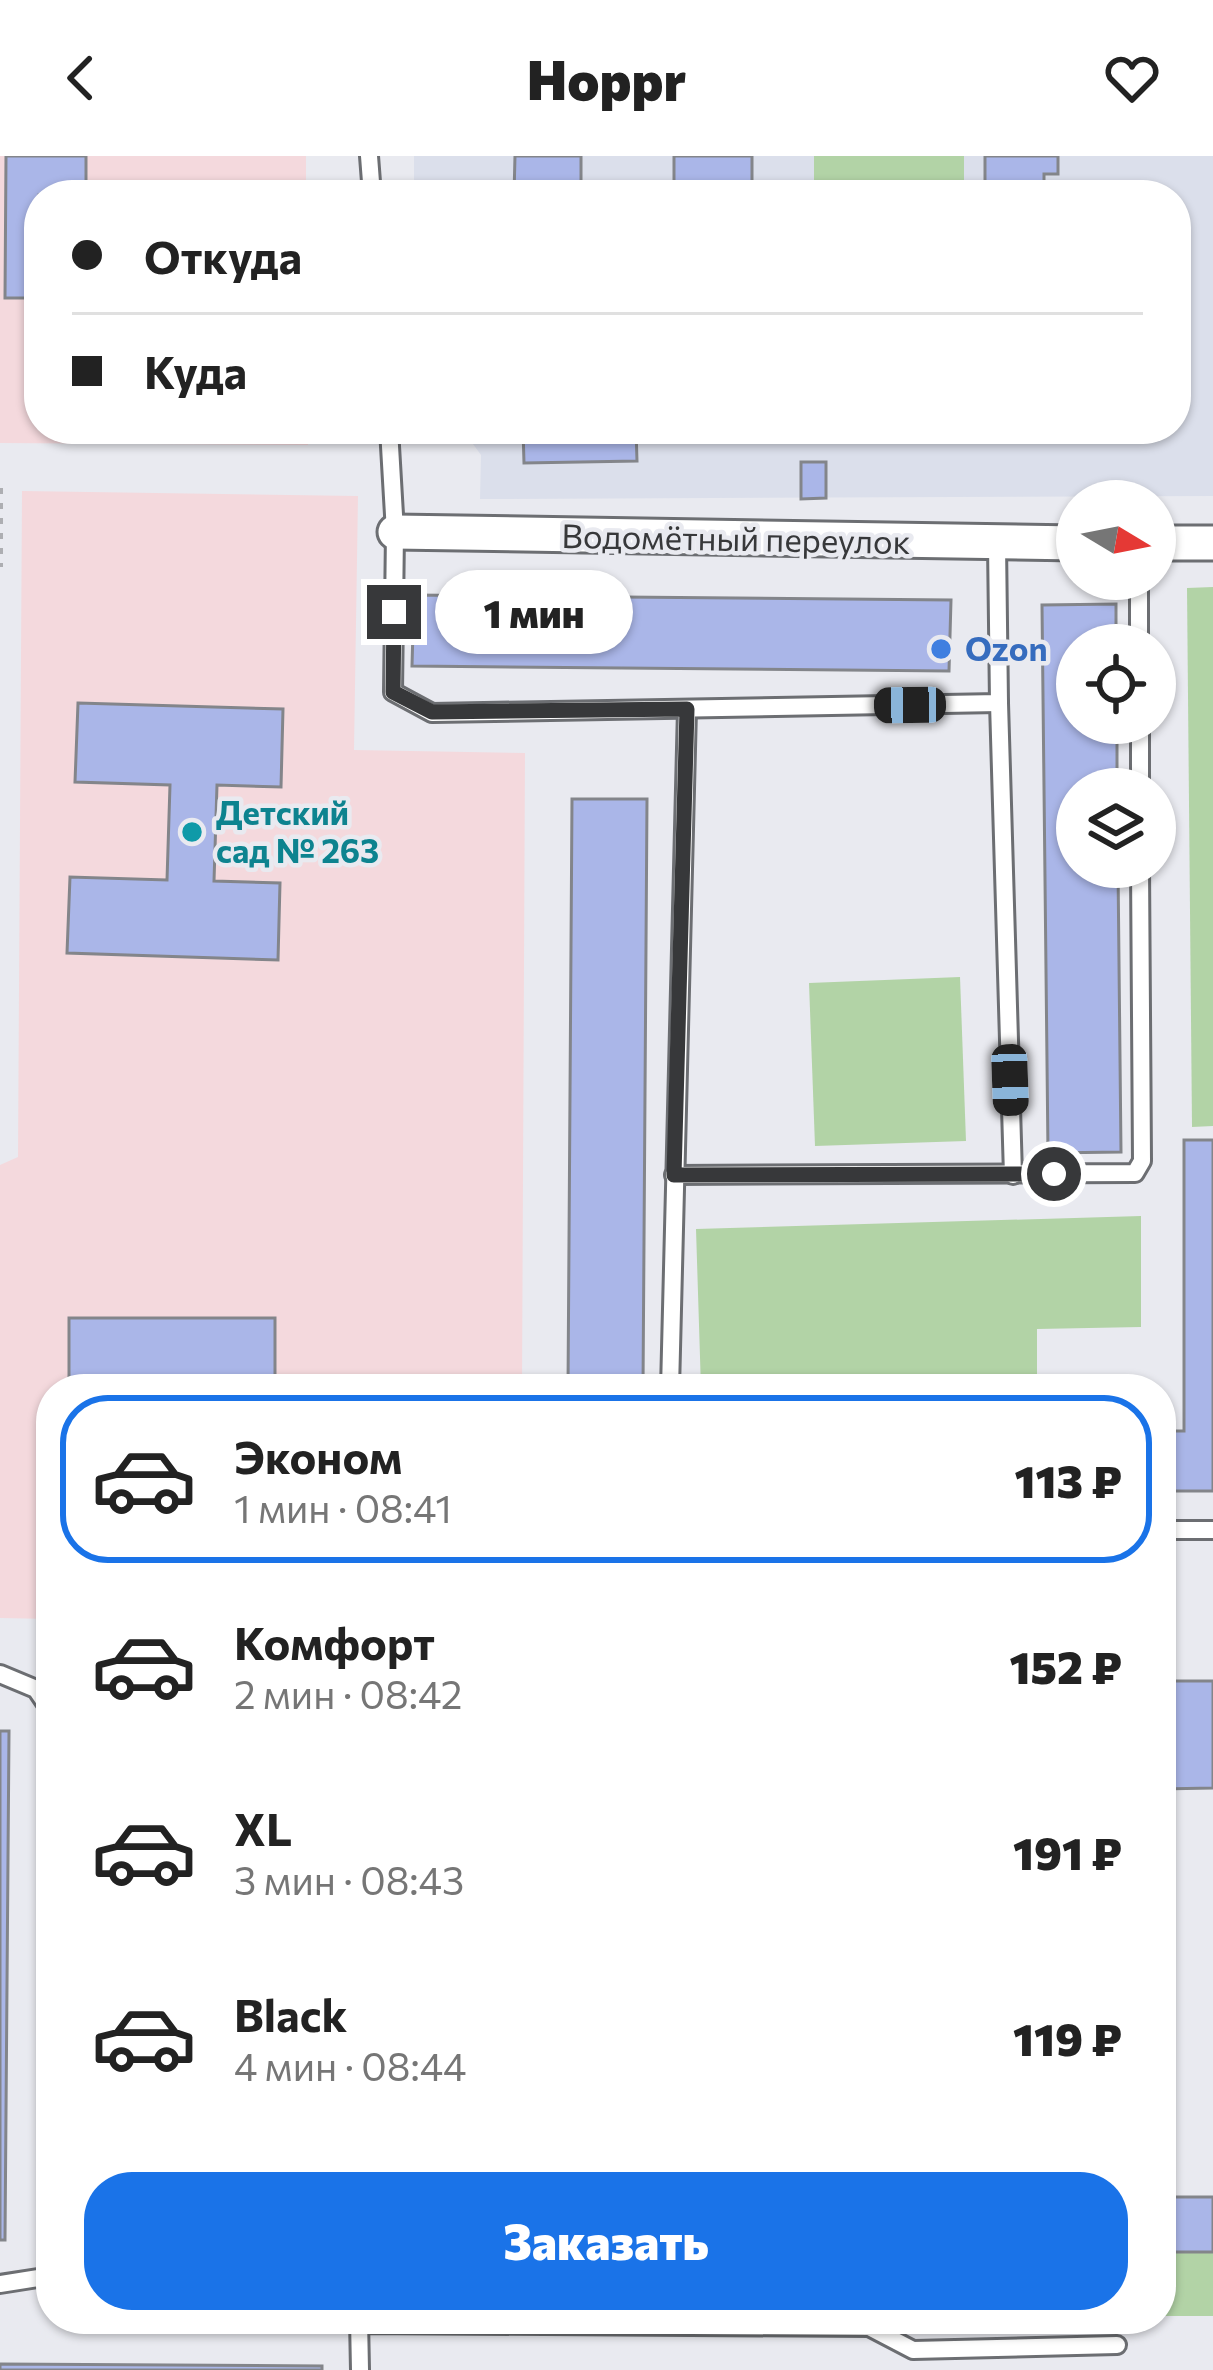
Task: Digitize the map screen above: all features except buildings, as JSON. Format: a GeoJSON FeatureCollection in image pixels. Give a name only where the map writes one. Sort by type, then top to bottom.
{"type":"FeatureCollection","features":[{"type":"Feature","properties":{"kind":"street","name":"Водомётный переулок"},"geometry":{"type":"LineString","coordinates":[[395,532],[1056,544]]}},
{"type":"Feature","properties":{"kind":"street"},"geometry":{"type":"LineString","coordinates":[[1176,543],[1213,543]]}},
{"type":"Feature","properties":{"kind":"lane"},"geometry":{"type":"LineString","coordinates":[[390,444],[395,532],[393,692],[432,712],[999,703]]}},
{"type":"Feature","properties":{"kind":"lane"},"geometry":{"type":"LineString","coordinates":[[997,544],[1013,1174]]}},
{"type":"Feature","properties":{"kind":"lane"},"geometry":{"type":"LineString","coordinates":[[670,1374],[687,709]]}},
{"type":"Feature","properties":{"kind":"lane"},"geometry":{"type":"LineString","coordinates":[[674,1175],[1136,1173],[1142,1161],[1141,888]]}},
{"type":"Feature","properties":{"kind":"lane"},"geometry":{"type":"LineString","coordinates":[[1176,1530],[1213,1530]]}},
{"type":"Feature","properties":{"kind":"lane"},"geometry":{"type":"LineString","coordinates":[[0,1674],[36,1689]]}},
{"type":"Feature","properties":{"kind":"lane"},"geometry":{"type":"LineString","coordinates":[[0,2284],[36,2278]]}},
{"type":"Feature","properties":{"kind":"lane"},"geometry":{"type":"LineString","coordinates":[[359,2334],[360,2370]]}},
{"type":"Feature","properties":{"kind":"lane"},"geometry":{"type":"LineString","coordinates":[[887,2334],[913,2350],[1118,2345]]}},
{"type":"Feature","properties":{"kind":"path"},"geometry":{"type":"LineString","coordinates":[[0,488],[0,567]]}},
{"type":"Feature","properties":{"kind":"shaded area"},"geometry":{"type":"Polygon","coordinates":[[[0,156],[306,156],[306,180],[24,180],[24,443],[0,443],[0,156]]]}},
{"type":"Feature","properties":{"kind":"shaded area"},"geometry":{"type":"Polygon","coordinates":[[[414,156],[1213,156],[1213,496],[1176,496],[1176,480],[1056,480],[1056,497],[480,499],[481,455],[473,444],[1191,444],[1191,180],[414,180],[414,156]]]}},
{"type":"Feature","properties":{"kind":"shaded area"},"geometry":{"type":"Polygon","coordinates":[[[22,491],[358,496],[354,750],[525,753],[522,1374],[36,1374],[36,1619],[0,1618],[0,1165],[18,1157],[22,491]]]}},
{"type":"Feature","properties":{"kind":"green space"},"geometry":{"type":"Polygon","coordinates":[[[814,156],[964,156],[964,180],[814,180],[814,156]]]}},
{"type":"Feature","properties":{"kind":"green space"},"geometry":{"type":"Polygon","coordinates":[[[1213,587],[1213,1126],[1192,1127],[1187,588],[1213,587]]]}},
{"type":"Feature","properties":{"kind":"green space"},"geometry":{"type":"Polygon","coordinates":[[[960,977],[966,1141],[815,1146],[809,983],[960,977]]]}},
{"type":"Feature","properties":{"kind":"green space"},"geometry":{"type":"Polygon","coordinates":[[[1141,1216],[1141,1327],[1037,1329],[1037,1374],[701,1374],[696,1229],[1141,1216]]]}},
{"type":"Feature","properties":{"kind":"green space"},"geometry":{"type":"Polygon","coordinates":[[[1176,2252],[1213,2252],[1213,2316],[1176,2316],[1176,2252]]]}},
{"type":"Feature","properties":{"kind":"place","name":"Ozon"},"geometry":{"type":"Point","coordinates":[941,649]}},
{"type":"Feature","properties":{"kind":"place","name":"Детский сад № 263"},"geometry":{"type":"Point","coordinates":[192,832]}},
{"type":"Feature","properties":{"kind":"route"},"geometry":{"type":"LineString","coordinates":[[394,612],[393,692],[432,712],[687,709],[674,1175],[1054,1174]]}}]}
